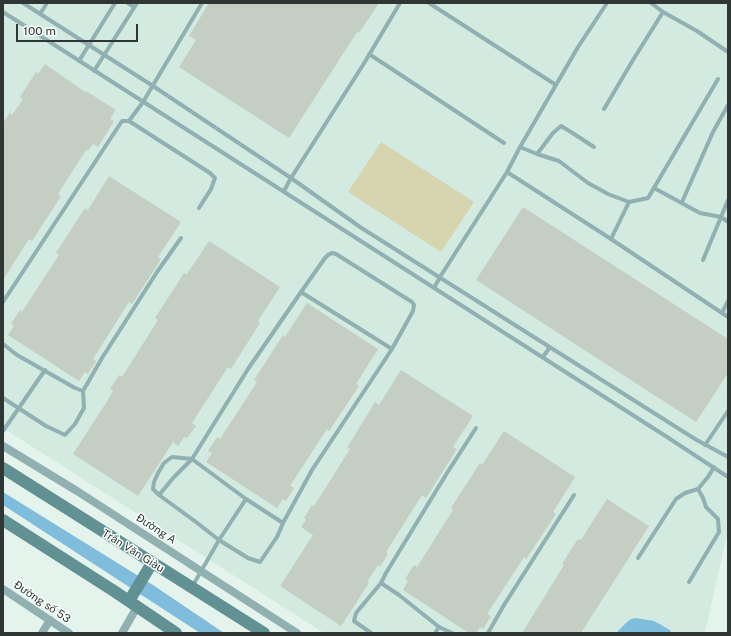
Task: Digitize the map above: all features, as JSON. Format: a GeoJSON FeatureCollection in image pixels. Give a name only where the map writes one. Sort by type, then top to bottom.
{"type":"FeatureCollection","features":[{"type":"Feature","properties":{"kind":"main road","name":"Trần Văn Giàu"},"geometry":{"type":"LineString","coordinates":[[3,468],[264,633]]}},
{"type":"Feature","properties":{"kind":"main road"},"geometry":{"type":"LineString","coordinates":[[3,520],[176,633]]}},
{"type":"Feature","properties":{"kind":"main road"},"geometry":{"type":"LineString","coordinates":[[133,604],[152,563]]}},
{"type":"Feature","properties":{"kind":"street","name":"Đường A"},"geometry":{"type":"LineString","coordinates":[[3,446],[202,571],[297,633]]}},
{"type":"Feature","properties":{"kind":"street","name":"Đường số 53"},"geometry":{"type":"LineString","coordinates":[[3,589],[69,633]]}},
{"type":"Feature","properties":{"kind":"street"},"geometry":{"type":"LineString","coordinates":[[122,633],[133,604]]}},
{"type":"Feature","properties":{"kind":"street"},"geometry":{"type":"LineString","coordinates":[[42,633],[50,620]]}},
{"type":"Feature","properties":{"kind":"lane"},"geometry":{"type":"LineString","coordinates":[[23,3],[153,86],[291,178],[360,227],[705,445],[728,457]]}},
{"type":"Feature","properties":{"kind":"lane"},"geometry":{"type":"LineString","coordinates":[[40,14],[47,3]]}},
{"type":"Feature","properties":{"kind":"lane"},"geometry":{"type":"LineString","coordinates":[[80,61],[115,3]]}},
{"type":"Feature","properties":{"kind":"lane"},"geometry":{"type":"LineString","coordinates":[[94,70],[136,5],[128,3]]}},
{"type":"Feature","properties":{"kind":"lane"},"geometry":{"type":"LineString","coordinates":[[129,121],[153,86],[202,3]]}},
{"type":"Feature","properties":{"kind":"lane"},"geometry":{"type":"LineString","coordinates":[[284,191],[400,3]]}},
{"type":"Feature","properties":{"kind":"lane"},"geometry":{"type":"LineString","coordinates":[[429,3],[556,85]]}},
{"type":"Feature","properties":{"kind":"lane"},"geometry":{"type":"LineString","coordinates":[[434,288],[507,172],[520,146],[578,47],[607,3]]}},
{"type":"Feature","properties":{"kind":"lane"},"geometry":{"type":"LineString","coordinates":[[651,3],[728,52]]}},
{"type":"Feature","properties":{"kind":"lane"},"geometry":{"type":"LineString","coordinates":[[3,12],[728,477]]}},
{"type":"Feature","properties":{"kind":"lane"},"geometry":{"type":"LineString","coordinates":[[604,109],[663,12]]}},
{"type":"Feature","properties":{"kind":"lane"},"geometry":{"type":"LineString","coordinates":[[369,54],[504,144]]}},
{"type":"Feature","properties":{"kind":"lane"},"geometry":{"type":"LineString","coordinates":[[520,146],[537,154],[559,161],[588,183],[608,194],[629,202],[648,198],[718,79]]}},
{"type":"Feature","properties":{"kind":"lane"},"geometry":{"type":"LineString","coordinates":[[682,202],[713,132],[728,105]]}},
{"type":"Feature","properties":{"kind":"lane"},"geometry":{"type":"LineString","coordinates":[[3,302],[122,121],[129,121],[215,178],[211,189],[199,208]]}},
{"type":"Feature","properties":{"kind":"lane"},"geometry":{"type":"LineString","coordinates":[[537,154],[553,133],[561,126],[594,148]]}},
{"type":"Feature","properties":{"kind":"lane"},"geometry":{"type":"LineString","coordinates":[[507,172],[612,239],[728,317]]}},
{"type":"Feature","properties":{"kind":"lane"},"geometry":{"type":"LineString","coordinates":[[654,188],[700,212],[721,217],[728,222]]}},
{"type":"Feature","properties":{"kind":"lane"},"geometry":{"type":"LineString","coordinates":[[703,260],[728,200]]}},
{"type":"Feature","properties":{"kind":"lane"},"geometry":{"type":"LineString","coordinates":[[612,239],[629,202]]}},
{"type":"Feature","properties":{"kind":"lane"},"geometry":{"type":"LineString","coordinates":[[3,398],[46,426],[65,435],[75,424],[84,408],[83,391],[102,358],[157,272],[181,238]]}},
{"type":"Feature","properties":{"kind":"lane"},"geometry":{"type":"LineString","coordinates":[[159,495],[192,459],[248,369],[325,258],[332,253],[336,254],[412,302],[414,305],[413,311],[392,349],[312,470],[277,537],[260,562],[248,558],[218,540],[159,495],[153,489],[154,482],[164,463],[172,457],[192,459],[246,499],[283,523]]}},
{"type":"Feature","properties":{"kind":"lane"},"geometry":{"type":"LineString","coordinates":[[301,292],[392,349]]}},
{"type":"Feature","properties":{"kind":"lane"},"geometry":{"type":"LineString","coordinates":[[722,314],[728,301]]}},
{"type":"Feature","properties":{"kind":"lane"},"geometry":{"type":"LineString","coordinates":[[3,344],[17,355],[83,391]]}},
{"type":"Feature","properties":{"kind":"lane"},"geometry":{"type":"LineString","coordinates":[[543,357],[550,347]]}},
{"type":"Feature","properties":{"kind":"lane"},"geometry":{"type":"LineString","coordinates":[[3,431],[44,370]]}},
{"type":"Feature","properties":{"kind":"lane"},"geometry":{"type":"LineString","coordinates":[[705,445],[728,411]]}},
{"type":"Feature","properties":{"kind":"lane"},"geometry":{"type":"LineString","coordinates":[[371,633],[354,621],[356,613],[381,583],[476,428]]}},
{"type":"Feature","properties":{"kind":"lane"},"geometry":{"type":"LineString","coordinates":[[638,558],[676,498],[685,493],[698,489],[714,467]]}},
{"type":"Feature","properties":{"kind":"lane"},"geometry":{"type":"LineString","coordinates":[[689,582],[719,532],[718,519],[706,507],[698,489]]}},
{"type":"Feature","properties":{"kind":"lane"},"geometry":{"type":"LineString","coordinates":[[488,633],[504,605],[574,496]]}},
{"type":"Feature","properties":{"kind":"lane"},"geometry":{"type":"LineString","coordinates":[[192,587],[218,540],[246,499]]}},
{"type":"Feature","properties":{"kind":"lane"},"geometry":{"type":"LineString","coordinates":[[381,583],[439,626],[452,633]]}},
{"type":"Feature","properties":{"kind":"lane"},"geometry":{"type":"LineString","coordinates":[[435,633],[439,626]]}},
{"type":"Feature","properties":{"kind":"shaded area"},"geometry":{"type":"Polygon","coordinates":[[[3,3],[728,3],[728,530],[705,633],[324,633],[3,428],[3,3]]]}},
{"type":"Feature","properties":{"kind":"shaded area"},"geometry":{"type":"Polygon","coordinates":[[[381,142],[474,202],[441,252],[348,192],[381,142]]]}},
{"type":"Feature","properties":{"kind":"water"},"geometry":{"type":"Polygon","coordinates":[[[3,492],[153,585],[224,633],[200,633],[3,505],[3,492]]]}},
{"type":"Feature","properties":{"kind":"water"},"geometry":{"type":"Polygon","coordinates":[[[635,618],[654,621],[670,630],[671,633],[616,633],[627,622],[635,618]]]}},
{"type":"Feature","properties":{"kind":"building"},"geometry":{"type":"Polygon","coordinates":[[[209,3],[379,3],[359,33],[357,32],[289,138],[179,67],[196,40],[189,36],[209,3]]]}},
{"type":"Feature","properties":{"kind":"building"},"geometry":{"type":"Polygon","coordinates":[[[45,64],[85,92],[86,91],[116,110],[110,119],[114,121],[98,147],[93,144],[88,151],[86,150],[58,194],[61,196],[32,241],[29,239],[3,280],[3,123],[10,113],[12,115],[23,99],[20,97],[36,72],[38,74],[45,64]]]}},
{"type":"Feature","properties":{"kind":"building"},"geometry":{"type":"Polygon","coordinates":[[[109,176],[181,222],[158,257],[161,259],[132,304],[129,302],[93,359],[96,361],[88,374],[85,372],[79,381],[8,335],[14,326],[11,324],[20,310],[22,312],[59,255],[56,253],[85,208],[88,210],[109,176]]]}},
{"type":"Feature","properties":{"kind":"building"},"geometry":{"type":"Polygon","coordinates":[[[523,207],[728,339],[728,373],[696,422],[476,280],[523,207]]]}},
{"type":"Feature","properties":{"kind":"building"},"geometry":{"type":"Polygon","coordinates":[[[209,241],[280,287],[258,321],[260,323],[231,369],[228,367],[192,423],[196,426],[187,438],[184,437],[178,446],[173,442],[138,496],[73,454],[108,400],[113,391],[110,389],[119,375],[122,377],[158,320],[155,318],[184,273],[187,274],[209,241]]]}},
{"type":"Feature","properties":{"kind":"building"},"geometry":{"type":"Polygon","coordinates":[[[307,303],[378,349],[356,384],[359,386],[329,431],[327,429],[290,486],[294,488],[286,501],[283,499],[277,508],[206,462],[212,453],[208,451],[217,437],[220,439],[257,382],[254,380],[283,335],[285,337],[307,303]]]}},
{"type":"Feature","properties":{"kind":"building"},"geometry":{"type":"Polygon","coordinates":[[[401,370],[473,416],[453,447],[457,449],[426,498],[422,495],[386,552],[388,554],[380,567],[378,565],[367,582],[369,583],[341,626],[280,586],[313,535],[301,527],[306,520],[304,518],[312,505],[314,506],[350,449],[347,448],[375,402],[379,405],[401,370]]]}},
{"type":"Feature","properties":{"kind":"building"},"geometry":{"type":"Polygon","coordinates":[[[504,431],[575,477],[553,512],[556,514],[526,559],[524,557],[487,614],[491,616],[483,629],[480,627],[476,633],[469,633],[403,590],[408,581],[405,579],[414,565],[417,567],[453,510],[451,508],[480,463],[482,465],[504,431]]]}},
{"type":"Feature","properties":{"kind":"building"},"geometry":{"type":"Polygon","coordinates":[[[607,499],[649,526],[581,633],[522,633],[564,565],[562,564],[578,539],[581,540],[607,499]]]}}]}
